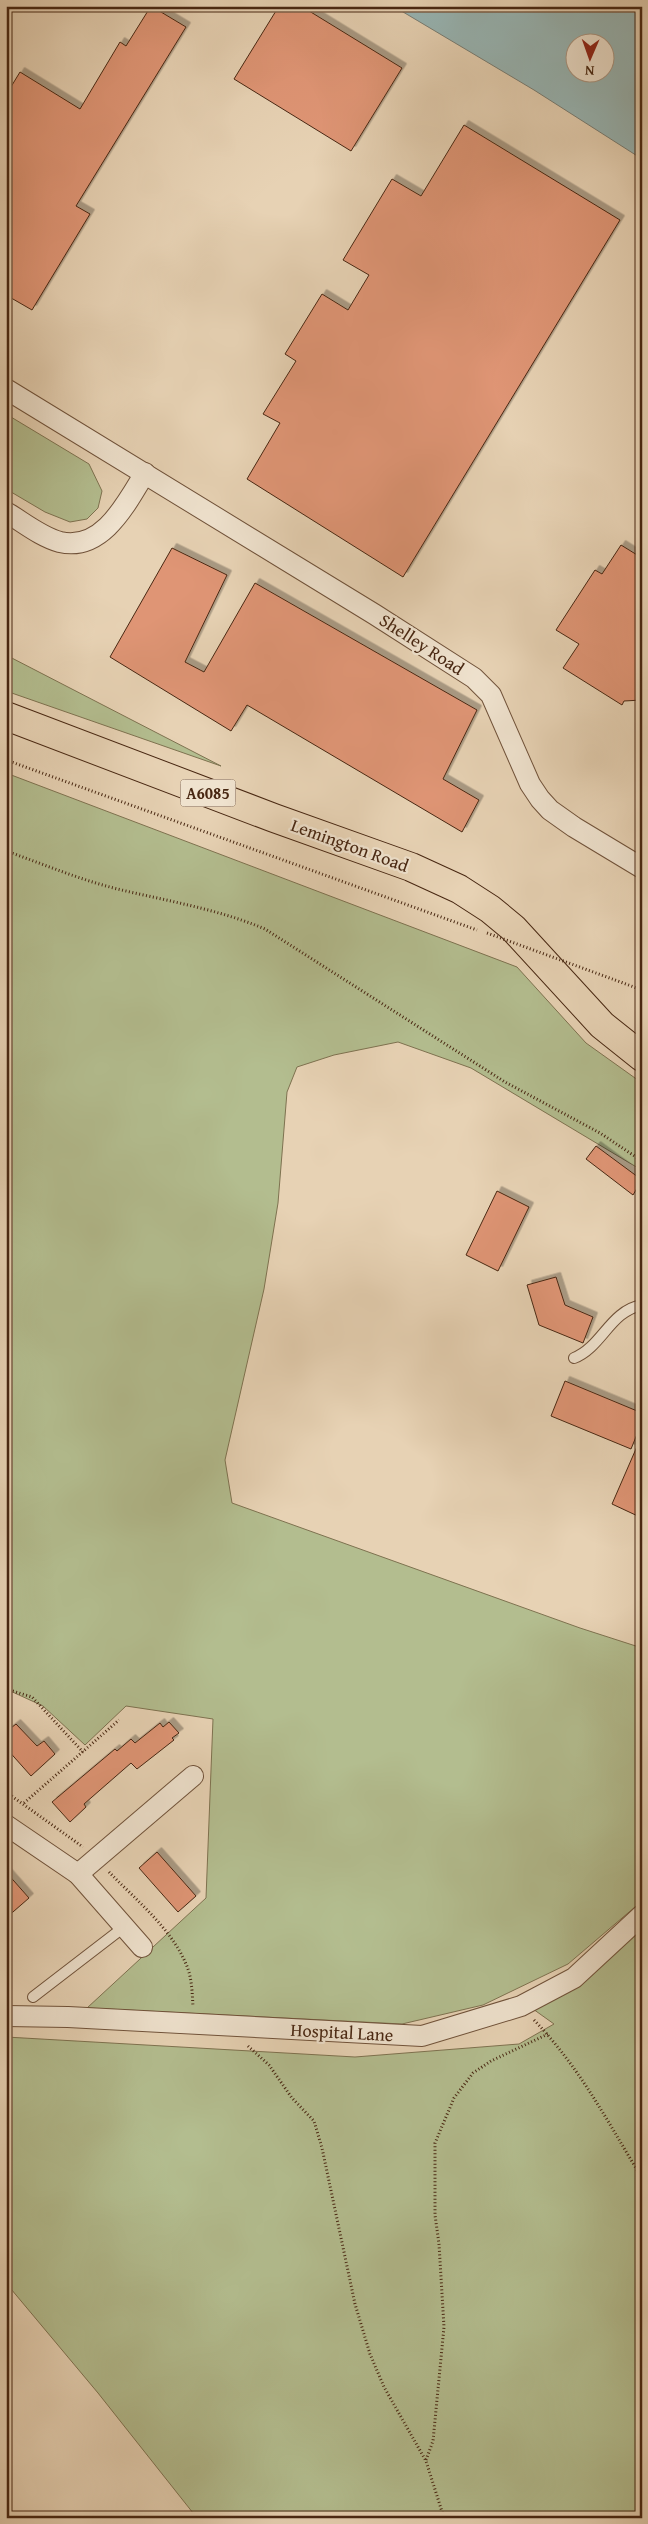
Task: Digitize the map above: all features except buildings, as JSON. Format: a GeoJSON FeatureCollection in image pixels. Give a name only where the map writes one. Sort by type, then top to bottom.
{"type":"FeatureCollection","features":[{"type":"Feature","properties":{"kind":"main road","name":"Lemington Road"},"geometry":{"type":"LineString","coordinates":[[6,716],[274,818],[411,867],[459,888],[490,909],[513,928],[602,1024],[642,1057]]}},
{"type":"Feature","properties":{"kind":"street","name":"Shelley Road"},"geometry":{"type":"LineString","coordinates":[[6,389],[374,614],[479,682],[494,702],[522,767],[540,799],[550,810],[574,827],[642,868]]}},
{"type":"Feature","properties":{"kind":"street"},"geometry":{"type":"LineString","coordinates":[[6,512],[59,542],[83,540],[108,526],[145,473]]}},
{"type":"Feature","properties":{"kind":"street"},"geometry":{"type":"LineString","coordinates":[[78,1874],[193,1776]]}},
{"type":"Feature","properties":{"kind":"street"},"geometry":{"type":"LineString","coordinates":[[6,1825],[78,1874],[142,1947]]}},
{"type":"Feature","properties":{"kind":"street","name":"Hospital Lane"},"geometry":{"type":"LineString","coordinates":[[6,2016],[68,2017],[422,2036],[521,2006],[574,1978],[642,1915]]}},
{"type":"Feature","properties":{"kind":"lane"},"geometry":{"type":"LineString","coordinates":[[574,1358],[587,1353],[614,1320],[642,1305]]}},
{"type":"Feature","properties":{"kind":"lane"},"geometry":{"type":"LineString","coordinates":[[33,1997],[124,1927]]}},
{"type":"Feature","properties":{"kind":"path"},"geometry":{"type":"LineString","coordinates":[[6,760],[642,990]]}},
{"type":"Feature","properties":{"kind":"path"},"geometry":{"type":"LineString","coordinates":[[6,851],[90,881],[240,918],[265,929],[505,1082],[600,1134],[642,1162]]}},
{"type":"Feature","properties":{"kind":"path"},"geometry":{"type":"LineString","coordinates":[[6,1689],[32,1697],[83,1752]]}},
{"type":"Feature","properties":{"kind":"path"},"geometry":{"type":"LineString","coordinates":[[24,1803],[119,1720]]}},
{"type":"Feature","properties":{"kind":"path"},"geometry":{"type":"LineString","coordinates":[[521,2006],[548,2034],[578,2071],[642,2178]]}},
{"type":"Feature","properties":{"kind":"path"},"geometry":{"type":"LineString","coordinates":[[225,2025],[270,2065],[292,2098],[314,2121],[322,2148],[355,2304],[370,2354],[384,2387],[426,2461],[444,2518]]}},
{"type":"Feature","properties":{"kind":"path"},"geometry":{"type":"LineString","coordinates":[[426,2461],[433,2441],[444,2327],[439,2244],[435,2216],[435,2143],[454,2098],[473,2074],[491,2061],[548,2034]]}},
{"type":"Feature","properties":{"kind":"green space"},"geometry":{"type":"Polygon","coordinates":[[[6,414],[89,464],[102,491],[98,508],[87,519],[70,522],[45,512],[6,489],[6,414]]]}},
{"type":"Feature","properties":{"kind":"green space"},"geometry":{"type":"Polygon","coordinates":[[[6,655],[221,766],[6,691],[6,655]]]}},
{"type":"Feature","properties":{"kind":"green space"},"geometry":{"type":"Polygon","coordinates":[[[6,773],[517,967],[586,1043],[642,1083],[642,1173],[638,1168],[471,1068],[398,1042],[334,1055],[297,1067],[287,1092],[278,1203],[264,1289],[225,1460],[232,1503],[580,1628],[642,1648],[642,1901],[568,1964],[483,2005],[402,2024],[87,2008],[206,1898],[213,1719],[126,1706],[85,1745],[43,1706],[6,1689],[6,773]]]}},
{"type":"Feature","properties":{"kind":"green space"},"geometry":{"type":"Polygon","coordinates":[[[642,1926],[642,2518],[197,2518],[98,2393],[6,2283],[6,2037],[355,2057],[519,2044],[554,2024],[533,2009],[642,1926]]]}},
{"type":"Feature","properties":{"kind":"water"},"geometry":{"type":"Polygon","coordinates":[[[393,6],[642,6],[642,159],[534,90],[393,6]]]}}]}
